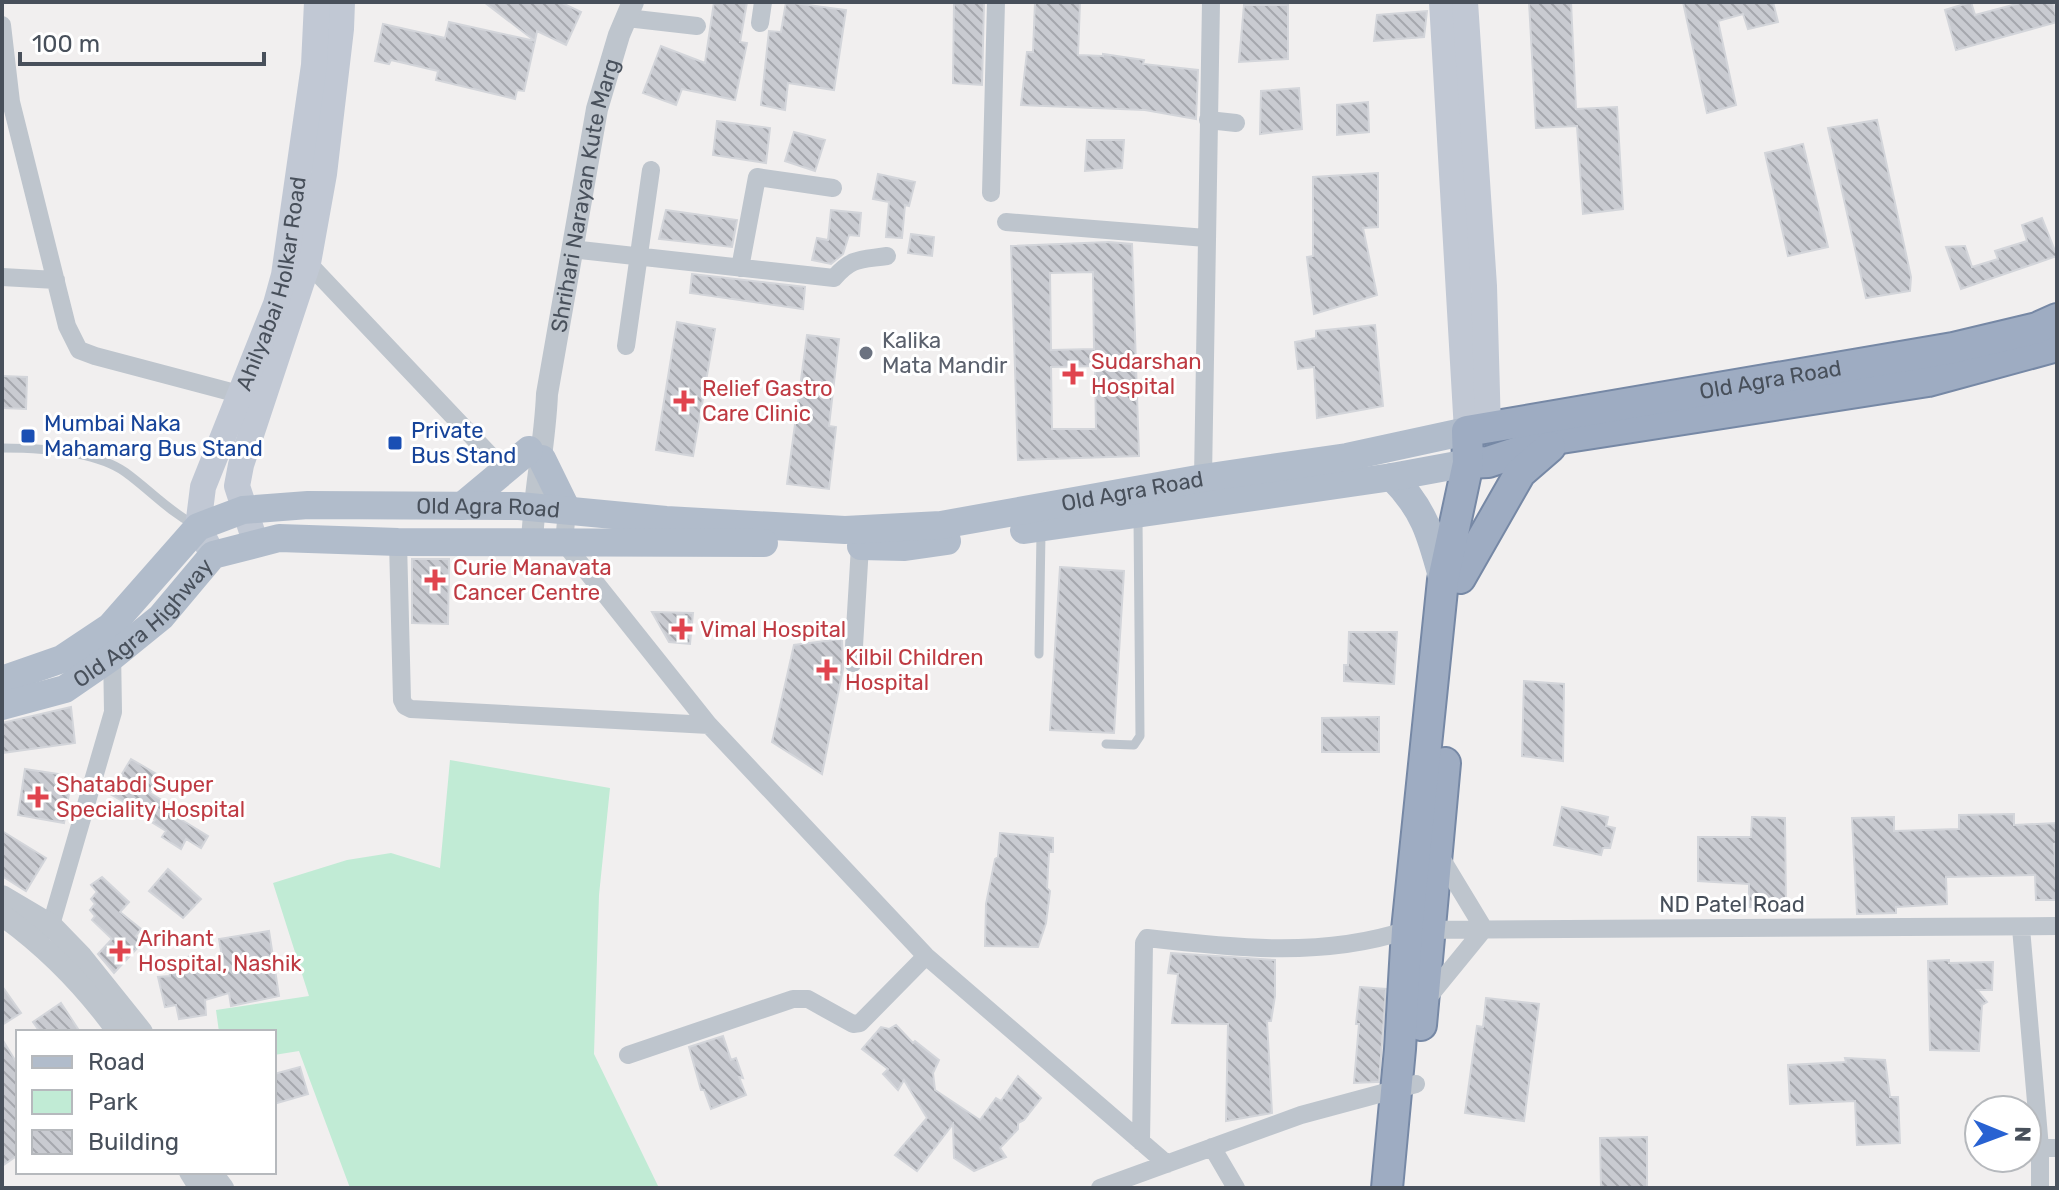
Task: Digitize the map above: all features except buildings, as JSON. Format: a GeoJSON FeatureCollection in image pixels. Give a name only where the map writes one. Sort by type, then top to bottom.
{"type":"FeatureCollection","features":[{"type":"Feature","properties":{"kind":"highway","name":"Old Agra Road"},"geometry":{"type":"LineString","coordinates":[[1477,430],[1765,378],[1859,366],[1953,348],[2037,328],[2057,319]]}},
{"type":"Feature","properties":{"kind":"highway","name":"Old Agra Road"},"geometry":{"type":"LineString","coordinates":[[1478,463],[1561,438],[1928,381],[2057,346]]}},
{"type":"Feature","properties":{"kind":"highway"},"geometry":{"type":"LineString","coordinates":[[1405,1188],[1406,1087],[1451,579],[1478,463],[1477,430]]}},
{"type":"Feature","properties":{"kind":"highway"},"geometry":{"type":"LineString","coordinates":[[1387,1188],[1423,1003],[1419,929],[1438,853],[1451,579],[1520,473],[1561,438]]}},
{"type":"Feature","properties":{"kind":"main road","name":"Ahilyabai Holkar Road"},"geometry":{"type":"LineString","coordinates":[[267,541],[243,510],[237,486],[251,397],[284,275],[314,65],[317,2]]}},
{"type":"Feature","properties":{"kind":"main road","name":"Ahilyabai Holkar Road"},"geometry":{"type":"LineString","coordinates":[[198,527],[203,487],[251,397],[308,263],[324,174],[342,2]]}},
{"type":"Feature","properties":{"kind":"main road"},"geometry":{"type":"LineString","coordinates":[[1442,2],[1477,430]]}},
{"type":"Feature","properties":{"kind":"main road"},"geometry":{"type":"LineString","coordinates":[[1465,2],[1484,286],[1477,430]]}},
{"type":"Feature","properties":{"kind":"main road","name":"Old Agra Road"},"geometry":{"type":"LineString","coordinates":[[267,541],[905,547],[1041,527],[1136,502],[1203,478],[1347,457],[1477,430]]}},
{"type":"Feature","properties":{"kind":"main road"},"geometry":{"type":"LineString","coordinates":[[462,506],[505,471],[536,454],[567,510]]}},
{"type":"Feature","properties":{"kind":"main road","name":"Old Agra Road"},"geometry":{"type":"LineString","coordinates":[[198,527],[243,510],[308,505],[526,507],[666,520],[845,530],[941,525],[1392,477],[1478,463]]}},
{"type":"Feature","properties":{"kind":"main road"},"geometry":{"type":"LineString","coordinates":[[1392,477],[1410,495],[1451,579]]}},
{"type":"Feature","properties":{"kind":"main road"},"geometry":{"type":"LineString","coordinates":[[198,527],[213,555]]}},
{"type":"Feature","properties":{"kind":"main road","name":"Old Agra Highway"},"geometry":{"type":"LineString","coordinates":[[2,680],[62,659],[110,627],[198,527]]}},
{"type":"Feature","properties":{"kind":"main road","name":"Old Agra Highway"},"geometry":{"type":"LineString","coordinates":[[2,706],[65,689],[161,617],[213,555],[267,541]]}},
{"type":"Feature","properties":{"kind":"street"},"geometry":{"type":"LineString","coordinates":[[760,23],[763,2]]}},
{"type":"Feature","properties":{"kind":"street"},"geometry":{"type":"LineString","coordinates":[[991,193],[996,2]]}},
{"type":"Feature","properties":{"kind":"street"},"geometry":{"type":"LineString","coordinates":[[1203,478],[1211,2]]}},
{"type":"Feature","properties":{"kind":"street"},"geometry":{"type":"LineString","coordinates":[[630,10],[697,26]]}},
{"type":"Feature","properties":{"kind":"street","name":"Shrihari Narayan Kute Marg"},"geometry":{"type":"LineString","coordinates":[[524,542],[526,507],[597,109],[630,10]]}},
{"type":"Feature","properties":{"kind":"street"},"geometry":{"type":"LineString","coordinates":[[2,25],[8,116],[67,326],[79,350],[251,397]]}},
{"type":"Feature","properties":{"kind":"street"},"geometry":{"type":"LineString","coordinates":[[1208,120],[1236,123]]}},
{"type":"Feature","properties":{"kind":"street"},"geometry":{"type":"LineString","coordinates":[[1208,146],[1219,164]]}},
{"type":"Feature","properties":{"kind":"street"},"geometry":{"type":"LineString","coordinates":[[626,346],[651,170]]}},
{"type":"Feature","properties":{"kind":"street"},"geometry":{"type":"LineString","coordinates":[[740,268],[757,177],[833,188]]}},
{"type":"Feature","properties":{"kind":"street"},"geometry":{"type":"LineString","coordinates":[[1006,222],[1206,238]]}},
{"type":"Feature","properties":{"kind":"street"},"geometry":{"type":"LineString","coordinates":[[571,249],[834,278],[857,259],[887,256]]}},
{"type":"Feature","properties":{"kind":"street"},"geometry":{"type":"LineString","coordinates":[[308,263],[505,471]]}},
{"type":"Feature","properties":{"kind":"street"},"geometry":{"type":"LineString","coordinates":[[2,277],[56,280]]}},
{"type":"Feature","properties":{"kind":"street"},"geometry":{"type":"LineString","coordinates":[[567,510],[564,543],[709,725],[926,956],[1167,1164]]}},
{"type":"Feature","properties":{"kind":"street"},"geometry":{"type":"LineString","coordinates":[[398,542],[402,700],[405,706],[411,709],[709,725]]}},
{"type":"Feature","properties":{"kind":"street"},"geometry":{"type":"LineString","coordinates":[[853,663],[860,546]]}},
{"type":"Feature","properties":{"kind":"street"},"geometry":{"type":"LineString","coordinates":[[43,932],[113,712],[110,627]]}},
{"type":"Feature","properties":{"kind":"street"},"geometry":{"type":"LineString","coordinates":[[1423,1003],[1484,929],[1438,853]]}},
{"type":"Feature","properties":{"kind":"street"},"geometry":{"type":"LineString","coordinates":[[2,896],[43,932],[82,957],[140,1030]]}},
{"type":"Feature","properties":{"kind":"street"},"geometry":{"type":"LineString","coordinates":[[2,915],[43,932],[116,1030]]}},
{"type":"Feature","properties":{"kind":"street","name":"ND Patel Road"},"geometry":{"type":"LineString","coordinates":[[1141,1142],[1145,940],[1262,949],[1369,941],[1419,929],[2057,926]]}},
{"type":"Feature","properties":{"kind":"street"},"geometry":{"type":"LineString","coordinates":[[2021,928],[2049,1148],[2040,1188]]}},
{"type":"Feature","properties":{"kind":"street"},"geometry":{"type":"LineString","coordinates":[[628,1055],[793,999],[808,999],[853,1024],[860,1023],[926,956]]}},
{"type":"Feature","properties":{"kind":"street"},"geometry":{"type":"LineString","coordinates":[[1100,1188],[1301,1115],[1406,1087]]}},
{"type":"Feature","properties":{"kind":"street"},"geometry":{"type":"LineString","coordinates":[[1212,1147],[1236,1188]]}},
{"type":"Feature","properties":{"kind":"lane"},"geometry":{"type":"LineString","coordinates":[[2,448],[28,448],[85,456],[123,470],[173,513],[198,527]]}},
{"type":"Feature","properties":{"kind":"lane"},"geometry":{"type":"LineString","coordinates":[[1106,744],[1134,745],[1140,736],[1136,502]]}},
{"type":"Feature","properties":{"kind":"lane"},"geometry":{"type":"LineString","coordinates":[[1039,654],[1041,527]]}},
{"type":"Feature","properties":{"kind":"green space"},"geometry":{"type":"Polygon","coordinates":[[[450,760],[610,788],[599,895],[594,1054],[659,1188],[350,1188],[299,1051],[276,1055],[276,1030],[219,1030],[216,1010],[309,996],[273,883],[347,860],[391,853],[440,868],[450,760]]]}},
{"type":"Feature","properties":{"kind":"place","name":"Kalika Mata Mandir"},"geometry":{"type":"Point","coordinates":[866,353]}},
{"type":"Feature","properties":{"kind":"place","name":"Sudarshan Hospital"},"geometry":{"type":"Point","coordinates":[1073,374]}},
{"type":"Feature","properties":{"kind":"place","name":"Relief Gastro Care Clinic"},"geometry":{"type":"Point","coordinates":[684,401]}},
{"type":"Feature","properties":{"kind":"place","name":"Mumbai Naka Mahamarg Bus Stand"},"geometry":{"type":"Point","coordinates":[28,436]}},
{"type":"Feature","properties":{"kind":"place","name":"Private Bus Stand"},"geometry":{"type":"Point","coordinates":[395,443]}},
{"type":"Feature","properties":{"kind":"place","name":"Curie Manavata Cancer Centre"},"geometry":{"type":"Point","coordinates":[435,580]}},
{"type":"Feature","properties":{"kind":"place","name":"Vimal Hospital"},"geometry":{"type":"Point","coordinates":[682,629]}},
{"type":"Feature","properties":{"kind":"place","name":"Kilbil Children Hospital"},"geometry":{"type":"Point","coordinates":[827,670]}},
{"type":"Feature","properties":{"kind":"place","name":"Shatabdi Super Speciality Hospital"},"geometry":{"type":"Point","coordinates":[38,797]}},
{"type":"Feature","properties":{"kind":"place","name":"Arihant Hospital, Nashik"},"geometry":{"type":"Point","coordinates":[120,951]}}]}
